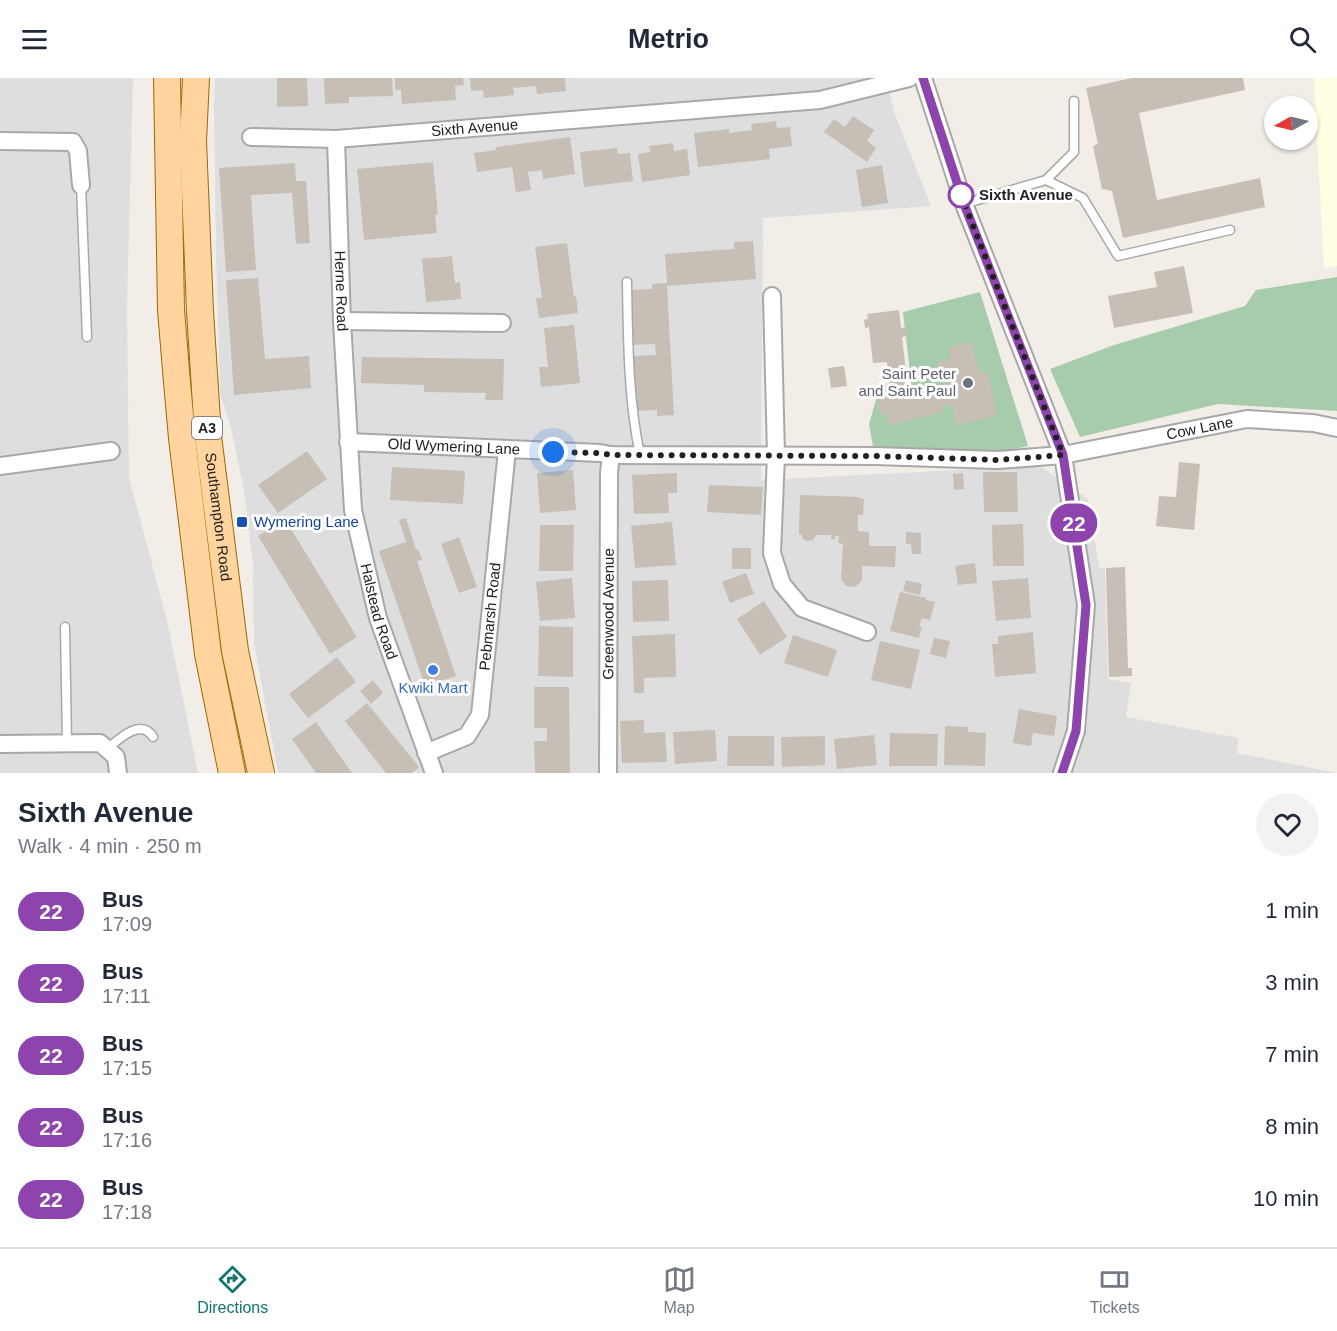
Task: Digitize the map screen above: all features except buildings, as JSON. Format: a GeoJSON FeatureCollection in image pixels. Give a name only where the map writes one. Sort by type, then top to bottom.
{"type":"FeatureCollection","features":[{"type":"Feature","properties":{"kind":"main road","name":"Southampton Road"},"geometry":{"type":"LineString","coordinates":[[167,78],[171,310],[178,393],[208,654],[232,773]]}},
{"type":"Feature","properties":{"kind":"main road","name":"Southampton Road"},"geometry":{"type":"LineString","coordinates":[[196,78],[193,141],[208,436],[235,651],[261,773]]}},
{"type":"Feature","properties":{"kind":"street","name":"Sixth Avenue"},"geometry":{"type":"LineString","coordinates":[[251,136],[336,139],[820,100],[909,78]]}},
{"type":"Feature","properties":{"kind":"street"},"geometry":{"type":"LineString","coordinates":[[923,78],[964,204],[1063,455],[1086,605],[1076,731],[1062,773]]}},
{"type":"Feature","properties":{"kind":"street","name":"Herne Road"},"geometry":{"type":"LineString","coordinates":[[336,139],[348,442]]}},
{"type":"Feature","properties":{"kind":"street"},"geometry":{"type":"LineString","coordinates":[[0,141],[73,142],[78,151],[81,185]]}},
{"type":"Feature","properties":{"kind":"street"},"geometry":{"type":"LineString","coordinates":[[772,296],[776,455],[772,553],[782,584],[802,608],[867,632]]}},
{"type":"Feature","properties":{"kind":"street"},"geometry":{"type":"LineString","coordinates":[[342,321],[502,323]]}},
{"type":"Feature","properties":{"kind":"street","name":"Cow Lane"},"geometry":{"type":"LineString","coordinates":[[1063,455],[1247,419],[1313,423],[1337,428]]}},
{"type":"Feature","properties":{"kind":"street","name":"Old Wymering Lane"},"geometry":{"type":"LineString","coordinates":[[348,442],[611,455],[776,455],[998,460],[1063,455]]}},
{"type":"Feature","properties":{"kind":"street","name":"Halstead Road"},"geometry":{"type":"LineString","coordinates":[[348,442],[353,510],[378,618],[434,773]]}},
{"type":"Feature","properties":{"kind":"street","name":"Pebmarsh Road"},"geometry":{"type":"LineString","coordinates":[[426,753],[467,736],[480,715],[507,450]]}},
{"type":"Feature","properties":{"kind":"street"},"geometry":{"type":"LineString","coordinates":[[0,465],[111,451]]}},
{"type":"Feature","properties":{"kind":"street","name":"Greenwood Avenue"},"geometry":{"type":"LineString","coordinates":[[608,773],[609,473],[611,455]]}},
{"type":"Feature","properties":{"kind":"street"},"geometry":{"type":"LineString","coordinates":[[0,744],[100,743],[116,757],[118,773]]}},
{"type":"Feature","properties":{"kind":"lane"},"geometry":{"type":"LineString","coordinates":[[964,204],[1046,180],[1074,152],[1074,101]]}},
{"type":"Feature","properties":{"kind":"lane"},"geometry":{"type":"LineString","coordinates":[[1046,180],[1083,198],[1118,256],[1230,230]]}},
{"type":"Feature","properties":{"kind":"lane"},"geometry":{"type":"LineString","coordinates":[[81,185],[87,337]]}},
{"type":"Feature","properties":{"kind":"lane"},"geometry":{"type":"LineString","coordinates":[[627,282],[629,373],[640,455]]}},
{"type":"Feature","properties":{"kind":"lane"},"geometry":{"type":"LineString","coordinates":[[65,627],[67,743]]}},
{"type":"Feature","properties":{"kind":"lane"},"geometry":{"type":"LineString","coordinates":[[108,749],[124,734],[133,731],[145,730],[153,736]]}},
{"type":"Feature","properties":{"kind":"shaded area"},"geometry":{"type":"Polygon","coordinates":[[[0,78],[133,78],[127,309],[129,478],[167,620],[198,773],[0,773],[0,78]]]}},
{"type":"Feature","properties":{"kind":"shaded area"},"geometry":{"type":"Polygon","coordinates":[[[215,78],[886,78],[894,112],[931,206],[763,218],[761,480],[1040,466],[1088,499],[1099,568],[1105,569],[1108,679],[1131,683],[1126,717],[1238,738],[1237,753],[1337,773],[278,773],[254,644],[253,564],[244,491],[231,428],[220,393],[215,78]]]}},
{"type":"Feature","properties":{"kind":"shaded area"},"geometry":{"type":"Polygon","coordinates":[[[1314,78],[1337,78],[1337,266],[1324,268],[1318,150],[1318,96],[1315,96],[1314,78]]]}},
{"type":"Feature","properties":{"kind":"shaded area"},"geometry":{"type":"Polygon","coordinates":[[[1337,277],[1337,411],[1218,404],[1080,437],[1050,369],[1114,345],[1245,306],[1256,290],[1337,277]]]}},
{"type":"Feature","properties":{"kind":"shaded area"},"geometry":{"type":"Polygon","coordinates":[[[980,292],[1028,446],[988,455],[874,452],[869,424],[880,386],[911,381],[903,312],[980,292]]]}},
{"type":"Feature","properties":{"kind":"bus line","name":"22"},"geometry":{"type":"LineString","coordinates":[[923,78],[964,204],[1063,455],[1086,605],[1076,731],[1062,773]]}},
{"type":"Feature","properties":{"kind":"place","name":"Sixth Avenue"},"geometry":{"type":"Point","coordinates":[961,195]}},
{"type":"Feature","properties":{"kind":"place","name":"Saint Peter and Saint Paul"},"geometry":{"type":"Point","coordinates":[968,383]}},
{"type":"Feature","properties":{"kind":"place","name":"Wymering Lane"},"geometry":{"type":"Point","coordinates":[242,522]}},
{"type":"Feature","properties":{"kind":"place","name":"Kwiki Mart"},"geometry":{"type":"Point","coordinates":[433,670]}},
{"type":"Feature","properties":{"kind":"route"},"geometry":{"type":"LineString","coordinates":[[553,452],[611,455],[875,456],[998,460],[1063,455],[961,195]]}}]}
